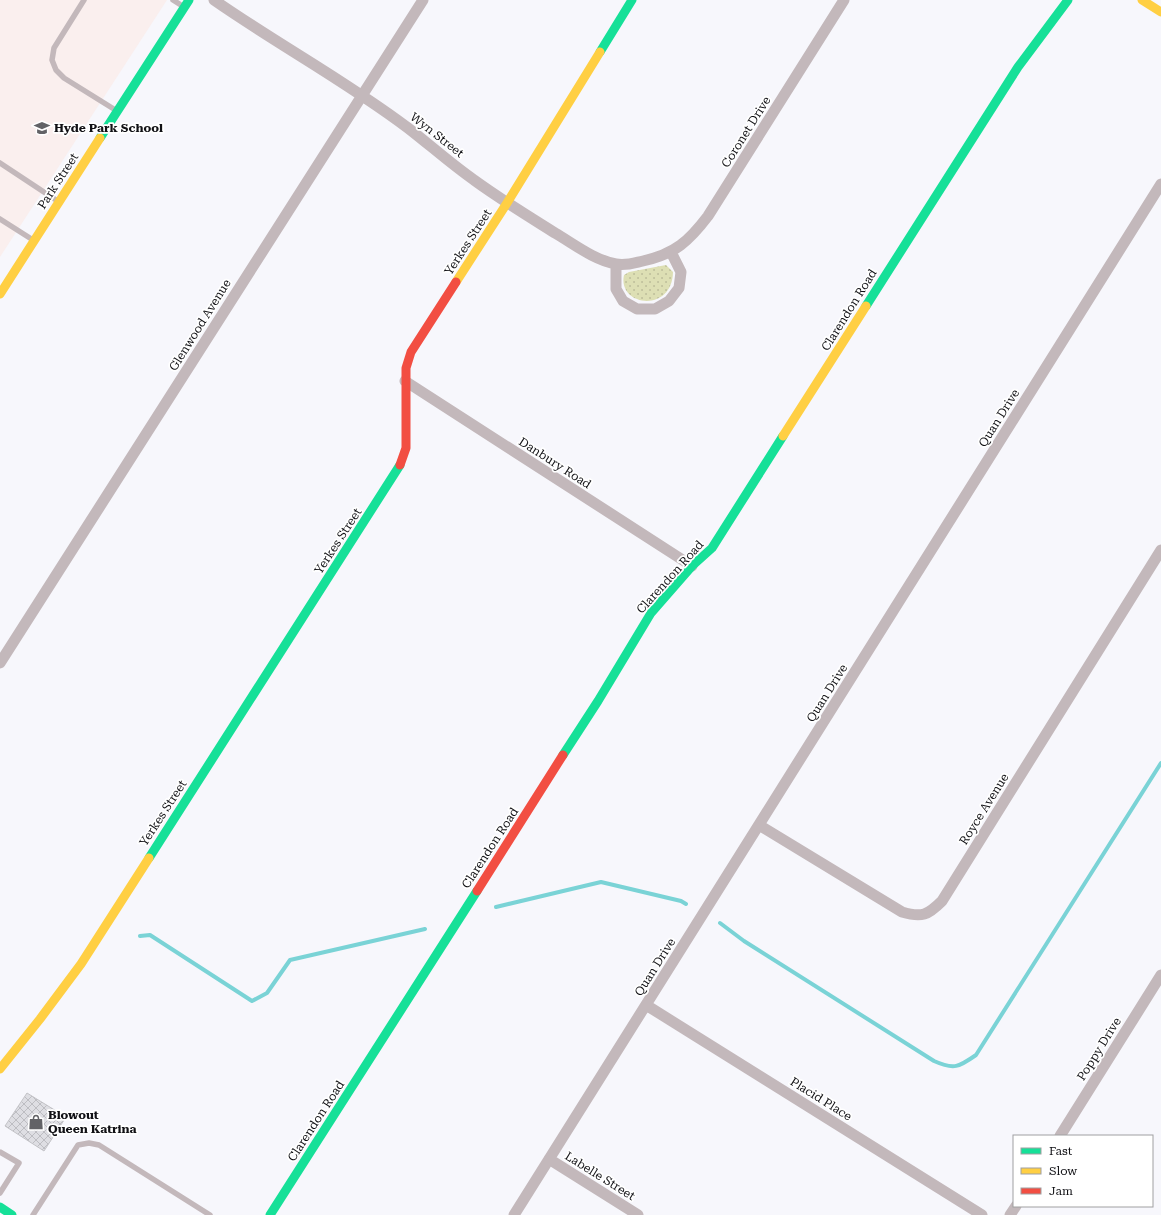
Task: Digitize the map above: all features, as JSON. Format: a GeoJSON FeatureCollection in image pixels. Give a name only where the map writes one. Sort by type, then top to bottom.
{"type":"FeatureCollection","features":[{"type":"Feature","properties":{"kind":"street","name":"Wyn Street"},"geometry":{"type":"LineString","coordinates":[[214,0],[239,18],[362,96],[408,128],[474,180],[507,203],[578,247],[598,258],[616,264],[630,264],[652,259]]}},
{"type":"Feature","properties":{"kind":"street","name":"Glenwood Avenue"},"geometry":{"type":"LineString","coordinates":[[0,663],[423,0]]}},
{"type":"Feature","properties":{"kind":"street","name":"Yerkes Street"},"geometry":{"type":"LineString","coordinates":[[0,1069],[81,964],[400,465],[406,448],[405,381],[406,368],[411,352],[507,203],[632,0]]}},
{"type":"Feature","properties":{"kind":"street","name":"Coronet Drive"},"geometry":{"type":"LineString","coordinates":[[652,259],[671,252],[694,234],[708,216],[844,0]]}},
{"type":"Feature","properties":{"kind":"street","name":"Clarendon Road"},"geometry":{"type":"LineString","coordinates":[[270,1215],[598,701],[651,613],[692,566],[712,548],[1018,67],[1068,0]]}},
{"type":"Feature","properties":{"kind":"street"},"geometry":{"type":"LineString","coordinates":[[1142,0],[1161,12]]}},
{"type":"Feature","properties":{"kind":"street","name":"Park Street"},"geometry":{"type":"LineString","coordinates":[[0,294],[187,3]]}},
{"type":"Feature","properties":{"kind":"street","name":"Quan Drive"},"geometry":{"type":"LineString","coordinates":[[514,1215],[1161,184]]}},
{"type":"Feature","properties":{"kind":"street"},"geometry":{"type":"LineString","coordinates":[[616,264],[616,289],[623,301],[637,309],[655,309],[669,301],[679,288],[681,272],[671,252]]}},
{"type":"Feature","properties":{"kind":"street","name":"Danbury Road"},"geometry":{"type":"LineString","coordinates":[[405,381],[692,566]]}},
{"type":"Feature","properties":{"kind":"street","name":"Royce Avenue"},"geometry":{"type":"LineString","coordinates":[[759,825],[902,912],[915,916],[924,914],[934,909],[946,894],[1161,550]]}},
{"type":"Feature","properties":{"kind":"street","name":"Poppy Drive"},"geometry":{"type":"LineString","coordinates":[[1061,1135],[1161,975]]}},
{"type":"Feature","properties":{"kind":"street","name":"Placid Place"},"geometry":{"type":"LineString","coordinates":[[646,1005],[982,1215]]}},
{"type":"Feature","properties":{"kind":"street","name":"Labelle Street"},"geometry":{"type":"LineString","coordinates":[[548,1159],[638,1215]]}},
{"type":"Feature","properties":{"kind":"street"},"geometry":{"type":"LineString","coordinates":[[0,1207],[12,1215]]}},
{"type":"Feature","properties":{"kind":"lane"},"geometry":{"type":"LineString","coordinates":[[84,0],[54,48],[52,60],[56,70],[64,78],[118,112]]}},
{"type":"Feature","properties":{"kind":"lane"},"geometry":{"type":"LineString","coordinates":[[174,0],[187,3]]}},
{"type":"Feature","properties":{"kind":"lane"},"geometry":{"type":"LineString","coordinates":[[0,163],[59,202]]}},
{"type":"Feature","properties":{"kind":"lane"},"geometry":{"type":"LineString","coordinates":[[0,219],[34,241]]}},
{"type":"Feature","properties":{"kind":"lane"},"geometry":{"type":"LineString","coordinates":[[33,1215],[78,1145],[89,1143],[99,1145],[210,1215]]}},
{"type":"Feature","properties":{"kind":"lane"},"geometry":{"type":"LineString","coordinates":[[0,1152],[19,1163],[0,1193]]}},
{"type":"Feature","properties":{"kind":"shaded area","name":"Hyde Park School"},"geometry":{"type":"Polygon","coordinates":[[[0,0],[167,0],[0,257],[0,0]]]}},
{"type":"Feature","properties":{"kind":"green space"},"geometry":{"type":"Polygon","coordinates":[[[666,265],[673,272],[670,285],[664,295],[655,300],[646,301],[636,299],[629,294],[624,285],[624,275],[629,272],[666,265]]]}},
{"type":"Feature","properties":{"kind":"building","name":"Blowout Queen Katrina"},"geometry":{"type":"Polygon","coordinates":[[[27,1093],[66,1117],[44,1151],[5,1126],[27,1093]]]}},
{"type":"Feature","properties":{"kind":"waterway"},"geometry":{"type":"LineString","coordinates":[[720,923],[744,941],[934,1061],[947,1066],[961,1065],[976,1055],[1161,763]]}},
{"type":"Feature","properties":{"kind":"waterway"},"geometry":{"type":"LineString","coordinates":[[496,907],[601,882],[681,901],[686,904]]}},
{"type":"Feature","properties":{"kind":"waterway"},"geometry":{"type":"LineString","coordinates":[[140,936],[150,935],[252,1001],[267,993],[290,960],[425,929]]}},
{"type":"Feature","properties":{"kind":"traffic: fast"},"geometry":{"type":"LineString","coordinates":[[100,138],[189,0]]}},
{"type":"Feature","properties":{"kind":"traffic: fast"},"geometry":{"type":"LineString","coordinates":[[600,52],[632,0]]}},
{"type":"Feature","properties":{"kind":"traffic: fast"},"geometry":{"type":"LineString","coordinates":[[866,306],[1018,67],[1068,0]]}},
{"type":"Feature","properties":{"kind":"traffic: fast"},"geometry":{"type":"LineString","coordinates":[[563,755],[598,701],[651,613],[692,566],[712,548],[783,436]]}},
{"type":"Feature","properties":{"kind":"traffic: fast"},"geometry":{"type":"LineString","coordinates":[[149,858],[400,465]]}},
{"type":"Feature","properties":{"kind":"traffic: fast"},"geometry":{"type":"LineString","coordinates":[[270,1215],[477,891]]}},
{"type":"Feature","properties":{"kind":"traffic: fast"},"geometry":{"type":"LineString","coordinates":[[0,1207],[12,1215]]}},
{"type":"Feature","properties":{"kind":"traffic: slow"},"geometry":{"type":"LineString","coordinates":[[1142,0],[1161,12]]}},
{"type":"Feature","properties":{"kind":"traffic: slow"},"geometry":{"type":"LineString","coordinates":[[456,282],[507,203],[600,52]]}},
{"type":"Feature","properties":{"kind":"traffic: slow"},"geometry":{"type":"LineString","coordinates":[[0,294],[100,138]]}},
{"type":"Feature","properties":{"kind":"traffic: slow"},"geometry":{"type":"LineString","coordinates":[[783,436],[866,306]]}},
{"type":"Feature","properties":{"kind":"traffic: slow"},"geometry":{"type":"LineString","coordinates":[[0,1069],[81,964],[149,858]]}},
{"type":"Feature","properties":{"kind":"traffic: jam"},"geometry":{"type":"LineString","coordinates":[[400,465],[406,448],[406,368],[411,352],[456,282]]}},
{"type":"Feature","properties":{"kind":"traffic: jam"},"geometry":{"type":"LineString","coordinates":[[477,891],[563,755]]}},
{"type":"Feature","properties":{"kind":"place","name":"Hyde Park School"},"geometry":{"type":"Point","coordinates":[42,128]}},
{"type":"Feature","properties":{"kind":"place","name":"Blowout Queen Katrina"},"geometry":{"type":"Point","coordinates":[36,1122]}}]}
